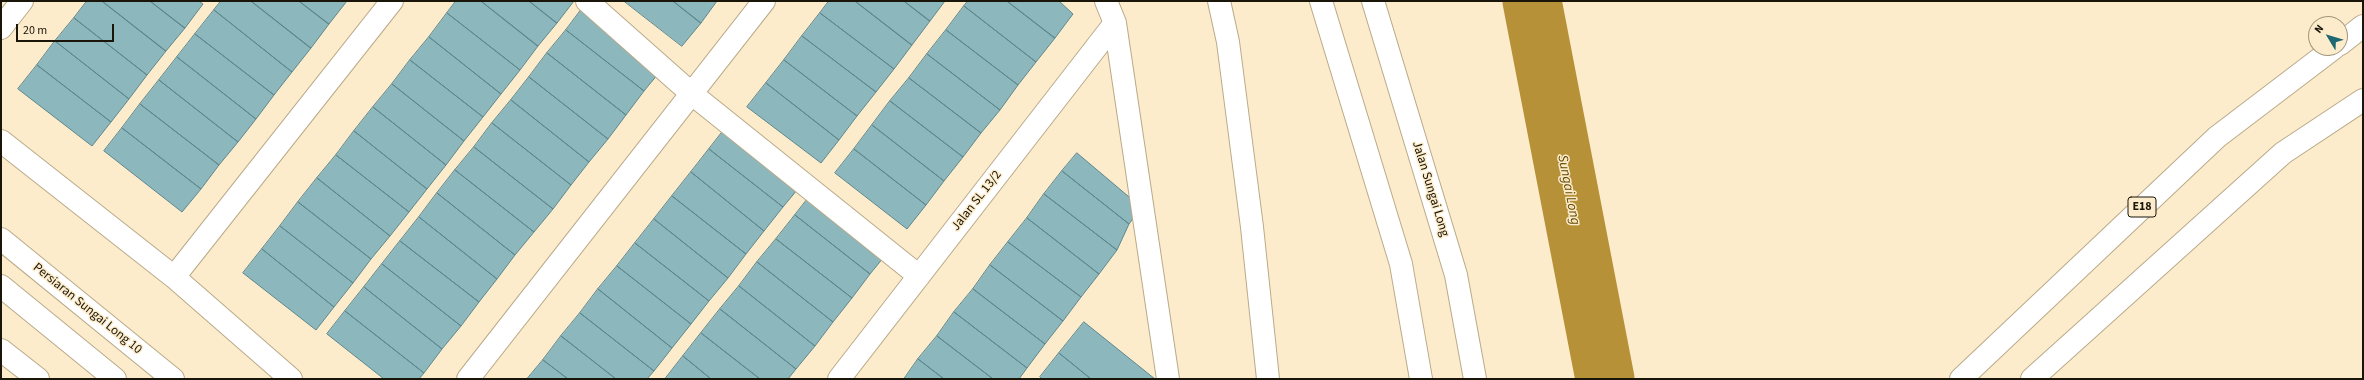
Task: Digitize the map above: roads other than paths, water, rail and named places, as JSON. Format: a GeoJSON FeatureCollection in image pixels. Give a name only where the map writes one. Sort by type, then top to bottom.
{"type":"FeatureCollection","features":[{"type":"Feature","properties":{"kind":"main road"},"geometry":{"type":"LineString","coordinates":[[1,28],[22,1]]}},
{"type":"Feature","properties":{"kind":"main road"},"geometry":{"type":"LineString","coordinates":[[174,278],[392,1]]}},
{"type":"Feature","properties":{"kind":"main road"},"geometry":{"type":"LineString","coordinates":[[587,1],[692,94],[919,276]]}},
{"type":"Feature","properties":{"kind":"main road"},"geometry":{"type":"LineString","coordinates":[[468,379],[764,1]]}},
{"type":"Feature","properties":{"kind":"main road"},"geometry":{"type":"LineString","coordinates":[[1106,1],[1115,23],[1168,379]]}},
{"type":"Feature","properties":{"kind":"main road"},"geometry":{"type":"LineString","coordinates":[[1219,1],[1228,42],[1252,227],[1268,379]]}},
{"type":"Feature","properties":{"kind":"main road"},"geometry":{"type":"LineString","coordinates":[[1321,1],[1400,264],[1421,379]]}},
{"type":"Feature","properties":{"kind":"main road","name":"Jalan Sungai Long"},"geometry":{"type":"LineString","coordinates":[[1373,1],[1456,275],[1475,379]]}},
{"type":"Feature","properties":{"kind":"main road","name":"Jalan SL 13/2"},"geometry":{"type":"LineString","coordinates":[[839,379],[1115,23]]}},
{"type":"Feature","properties":{"kind":"main road"},"geometry":{"type":"LineString","coordinates":[[2348,38],[2363,26]]}},
{"type":"Feature","properties":{"kind":"main road","name":"E18"},"geometry":{"type":"LineString","coordinates":[[1961,379],[2217,137],[2323,56]]}},
{"type":"Feature","properties":{"kind":"main road"},"geometry":{"type":"LineString","coordinates":[[2032,379],[2283,153],[2363,100]]}},
{"type":"Feature","properties":{"kind":"main road"},"geometry":{"type":"LineString","coordinates":[[1,141],[174,278],[291,379]]}},
{"type":"Feature","properties":{"kind":"main road","name":"Persiaran Sungai Long 10"},"geometry":{"type":"LineString","coordinates":[[1,239],[173,379]]}},
{"type":"Feature","properties":{"kind":"main road"},"geometry":{"type":"LineString","coordinates":[[1,286],[115,379]]}},
{"type":"Feature","properties":{"kind":"main road"},"geometry":{"type":"LineString","coordinates":[[4,357],[38,379]]}},
{"type":"Feature","properties":{"kind":"waterway","name":"Sungai Long"},"geometry":{"type":"LineString","coordinates":[[1532,1],[1605,379]]}}]}
